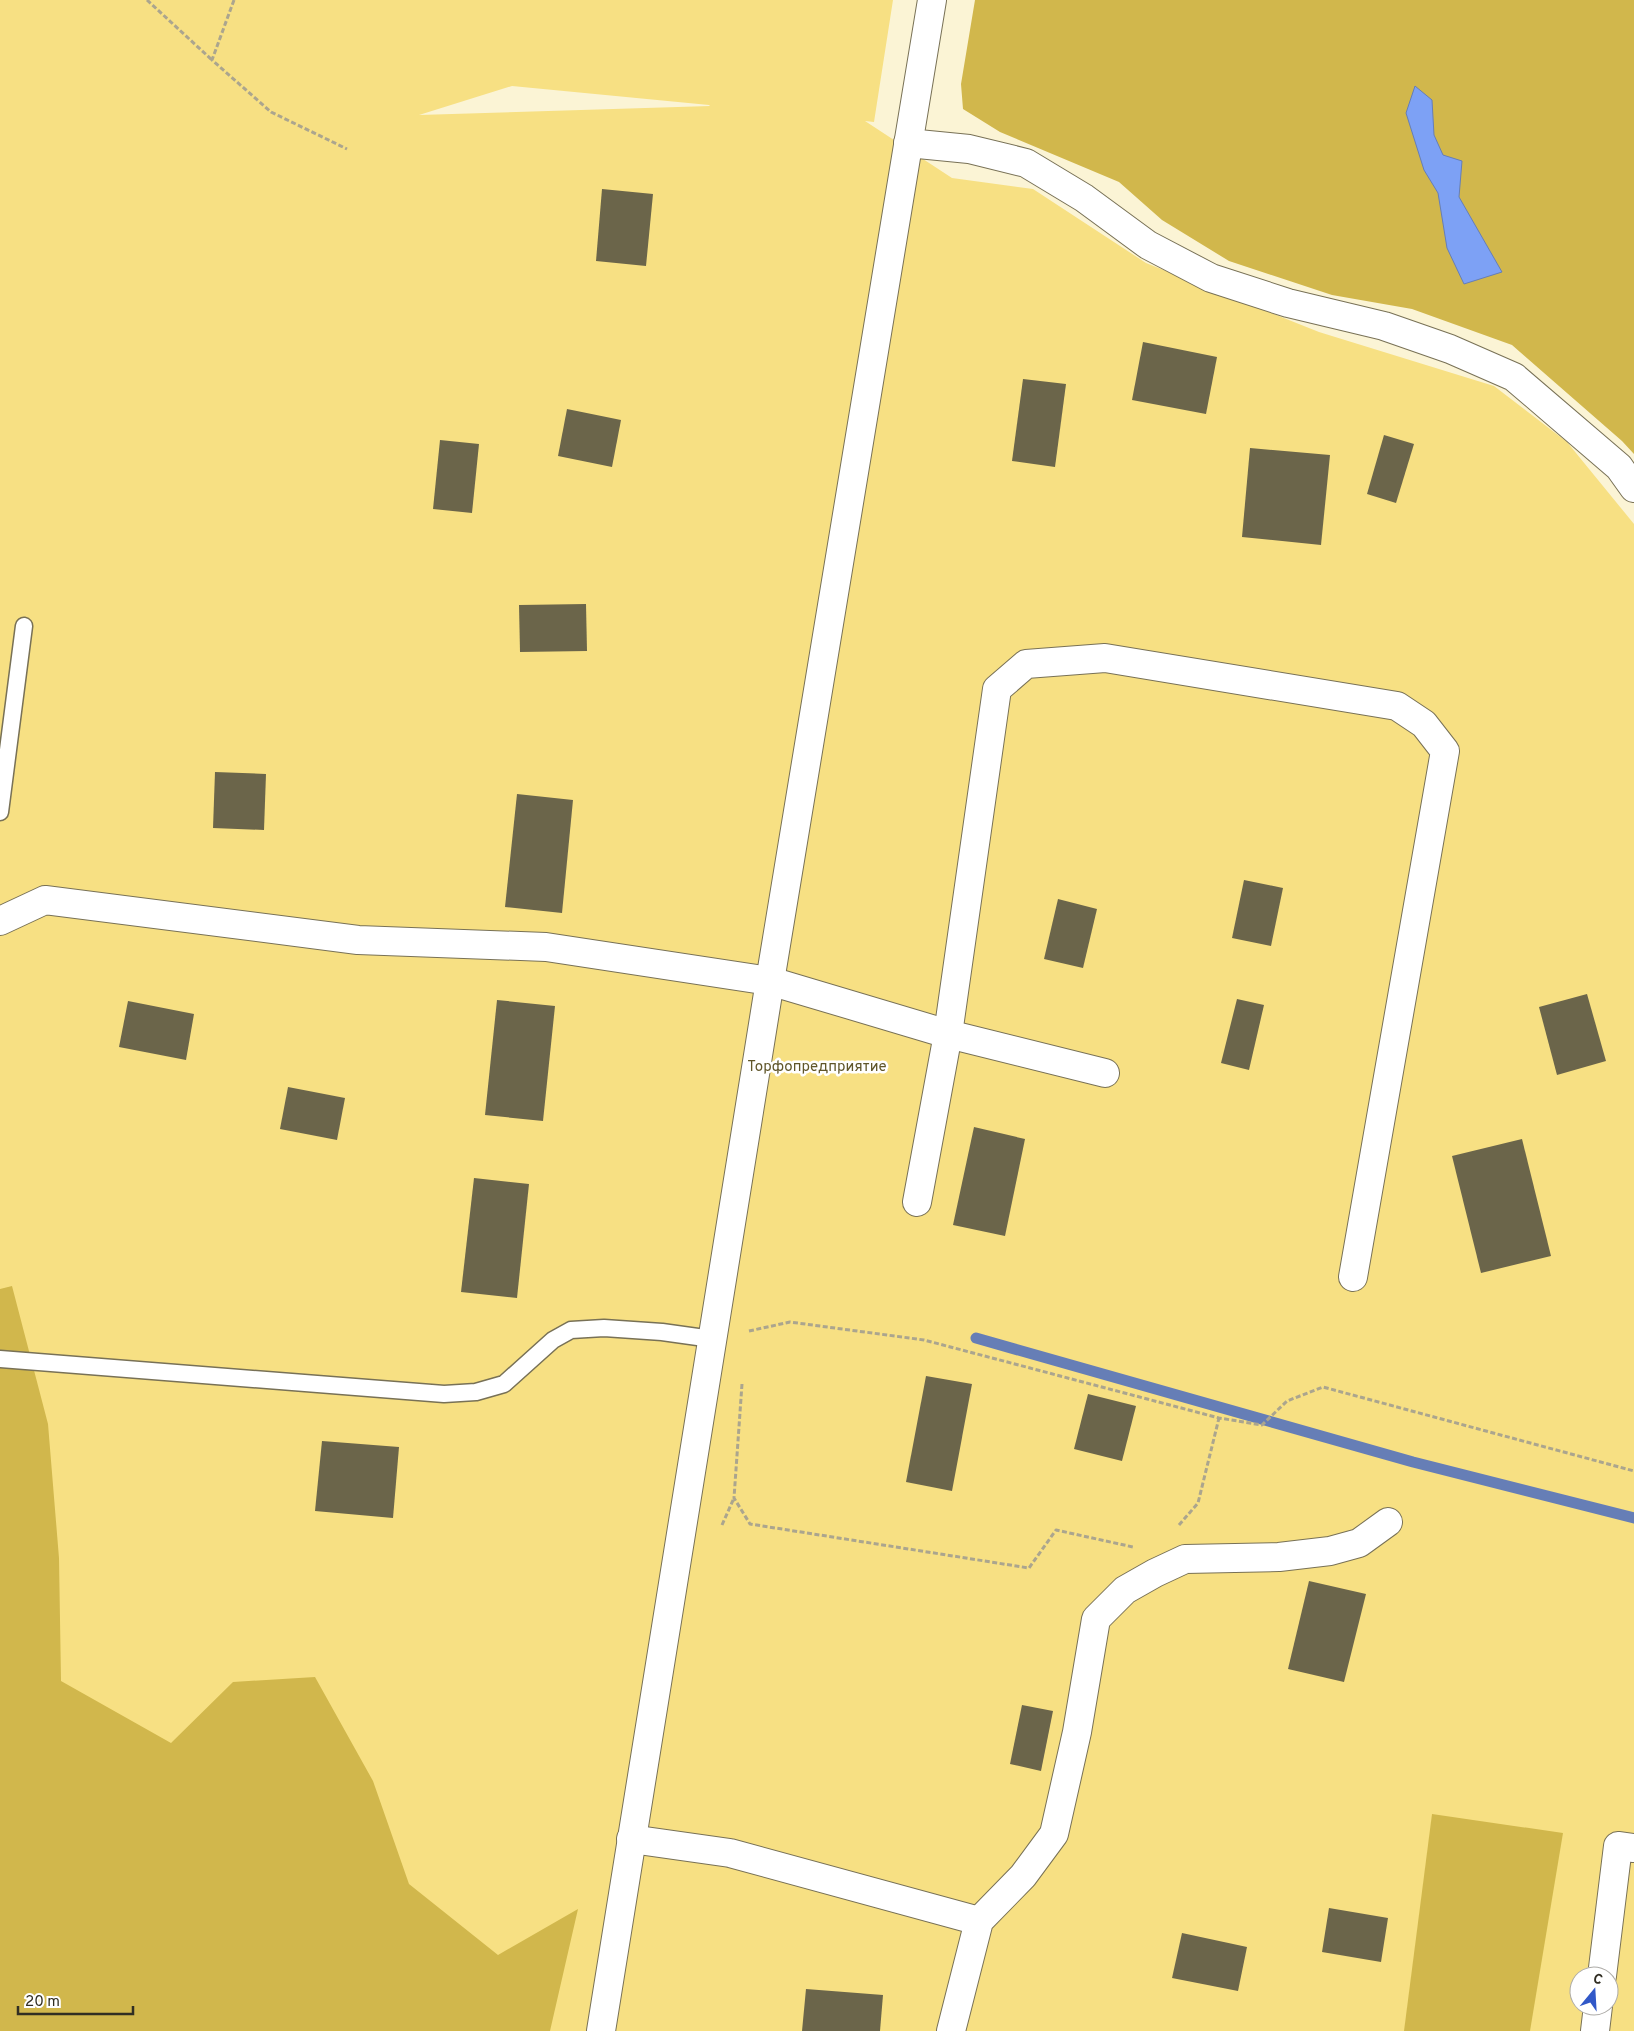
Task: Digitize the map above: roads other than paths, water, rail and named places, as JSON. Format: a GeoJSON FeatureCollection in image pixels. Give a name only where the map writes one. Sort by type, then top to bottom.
{"type":"FeatureCollection","features":[{"type":"Feature","properties":{"kind":"street"},"geometry":{"type":"LineString","coordinates":[[601,2031],[770,982],[932,0]]}},
{"type":"Feature","properties":{"kind":"street"},"geometry":{"type":"LineString","coordinates":[[908,143],[969,149],[1026,163],[1084,198],[1148,245],[1211,278],[1288,303],[1384,326],[1450,349],[1514,377],[1619,468],[1634,488]]}},
{"type":"Feature","properties":{"kind":"street"},"geometry":{"type":"LineString","coordinates":[[917,1202],[948,1034],[997,690],[1026,664],[1105,658],[1397,706],[1424,724],[1445,750],[1353,1277]]}},
{"type":"Feature","properties":{"kind":"street"},"geometry":{"type":"LineString","coordinates":[[0,921],[46,900],[358,940],[546,947],[770,982],[948,1034],[1105,1073]]}},
{"type":"Feature","properties":{"kind":"street"},"geometry":{"type":"LineString","coordinates":[[951,2031],[979,1921],[1023,1876],[1054,1834],[1077,1732],[1096,1618],[1125,1590],[1185,1559],[1279,1557],[1330,1551],[1359,1543],[1388,1522]]}},
{"type":"Feature","properties":{"kind":"street"},"geometry":{"type":"LineString","coordinates":[[631,1839],[730,1853],[979,1921]]}},
{"type":"Feature","properties":{"kind":"street"},"geometry":{"type":"LineString","coordinates":[[1603,1966],[1618,1846],[1634,1848]]}},
{"type":"Feature","properties":{"kind":"street"},"geometry":{"type":"LineString","coordinates":[[1595,2031],[1597,2016]]}},
{"type":"Feature","properties":{"kind":"lane"},"geometry":{"type":"LineString","coordinates":[[0,812],[24,626]]}},
{"type":"Feature","properties":{"kind":"lane"},"geometry":{"type":"LineString","coordinates":[[0,1359],[444,1394],[476,1392],[504,1384],[553,1340],[571,1330],[604,1328],[662,1332],[712,1339]]}},
{"type":"Feature","properties":{"kind":"water"},"geometry":{"type":"Polygon","coordinates":[[[1415,86],[1432,100],[1434,135],[1443,155],[1462,161],[1459,197],[1502,272],[1464,284],[1447,248],[1438,193],[1424,170],[1406,113],[1415,86]]]}},
{"type":"Feature","properties":{"kind":"waterway"},"geometry":{"type":"LineString","coordinates":[[976,1338],[1413,1462],[1634,1518]]}},
{"type":"Feature","properties":{"kind":"park label","name":"Торфопредприятие"},"geometry":{"type":"Point","coordinates":[817,1067]}}]}
